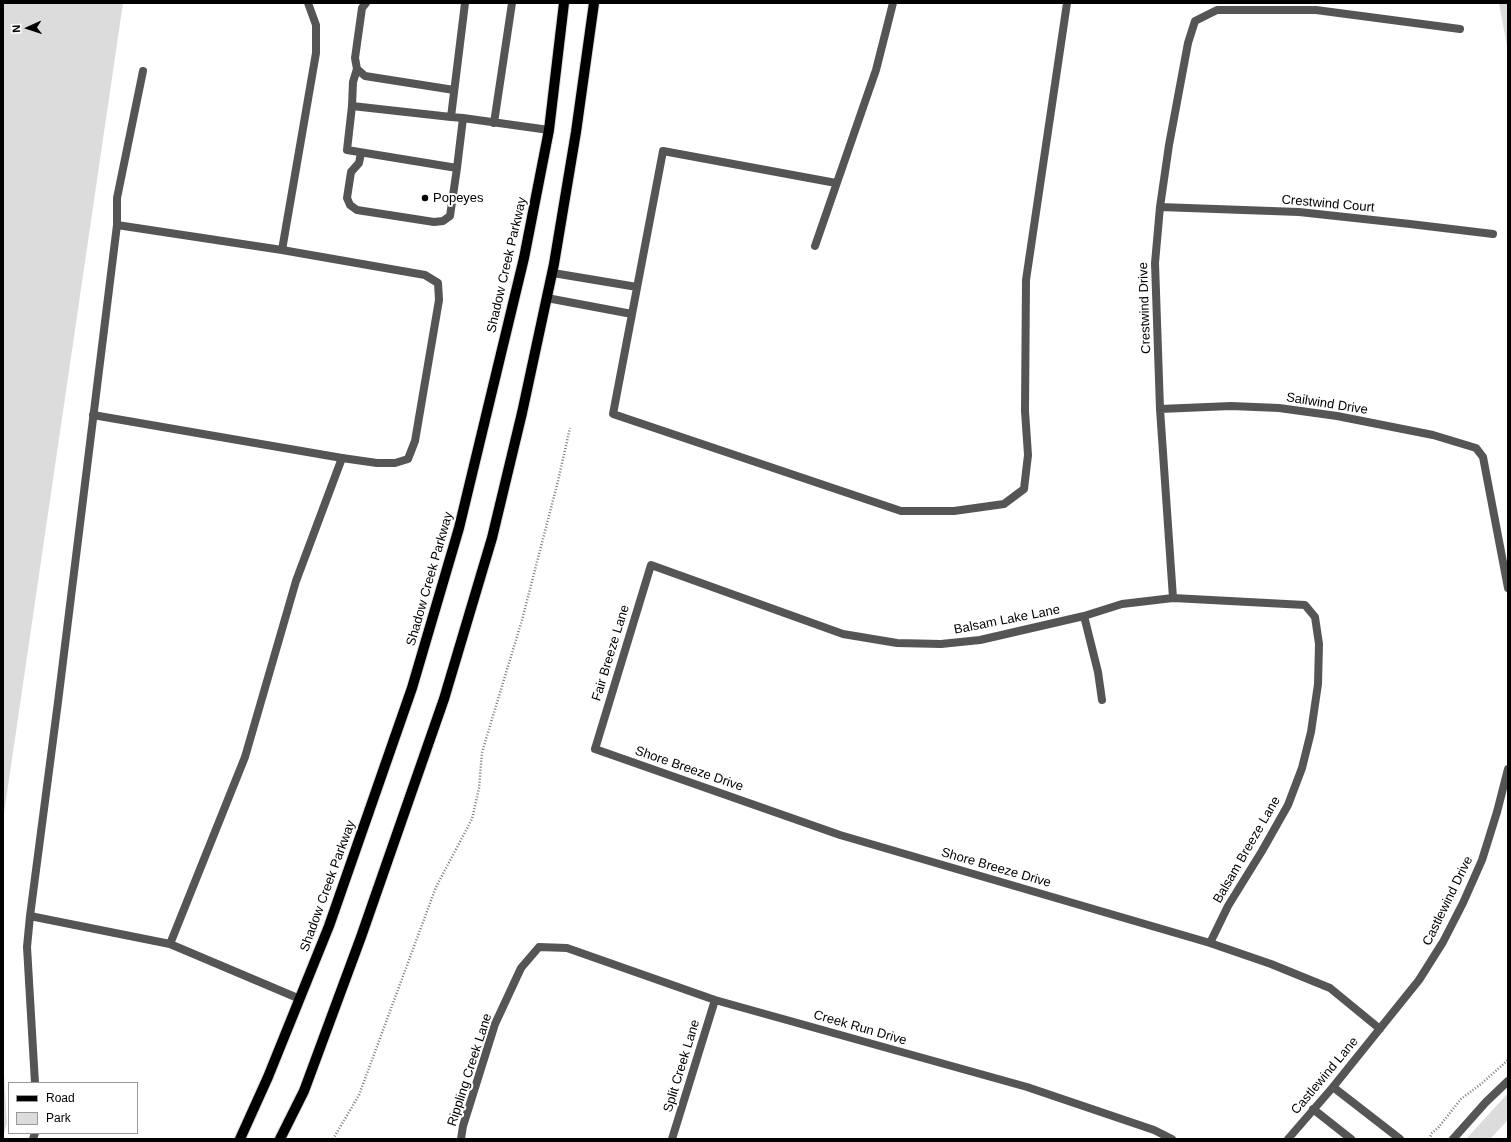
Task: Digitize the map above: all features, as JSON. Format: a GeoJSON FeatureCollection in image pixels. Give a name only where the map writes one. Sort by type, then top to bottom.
{"type":"FeatureCollection","features":[{"type":"Feature","properties":{"kind":"main road","name":"Shadow Creek Parkway"},"geometry":{"type":"LineString","coordinates":[[240,1139],[268,1077],[329,926],[412,688],[459,528],[524,258],[549,130],[564,3]]}},
{"type":"Feature","properties":{"kind":"main road"},"geometry":{"type":"LineString","coordinates":[[280,1139],[304,1092],[361,937],[444,699],[492,538],[522,413],[552,273],[576,132],[594,3]]}},
{"type":"Feature","properties":{"kind":"street"},"geometry":{"type":"LineString","coordinates":[[282,250],[316,53],[316,25],[308,3]]}},
{"type":"Feature","properties":{"kind":"street"},"geometry":{"type":"LineString","coordinates":[[366,3],[362,8],[355,58],[357,69],[353,82],[347,150],[456,168]]}},
{"type":"Feature","properties":{"kind":"street"},"geometry":{"type":"LineString","coordinates":[[451,117],[465,3]]}},
{"type":"Feature","properties":{"kind":"street"},"geometry":{"type":"LineString","coordinates":[[494,123],[512,3]]}},
{"type":"Feature","properties":{"kind":"street"},"geometry":{"type":"LineString","coordinates":[[815,246],[876,70],[893,3]]}},
{"type":"Feature","properties":{"kind":"street"},"geometry":{"type":"LineString","coordinates":[[836,183],[663,151],[613,414],[901,511],[954,511],[1004,504],[1024,489],[1028,455],[1025,411],[1026,280],[1067,3]]}},
{"type":"Feature","properties":{"kind":"street"},"geometry":{"type":"LineString","coordinates":[[1316,6],[1460,29]]}},
{"type":"Feature","properties":{"kind":"street","name":"Crestwind Drive"},"geometry":{"type":"LineString","coordinates":[[1173,598],[1160,409],[1155,264],[1160,207],[1169,145],[1188,43],[1195,21],[1217,10],[1316,6]]}},
{"type":"Feature","properties":{"kind":"street"},"geometry":{"type":"LineString","coordinates":[[357,69],[365,76],[454,90]]}},
{"type":"Feature","properties":{"kind":"street"},"geometry":{"type":"LineString","coordinates":[[35,1082],[27,947],[30,916],[117,225],[117,198],[143,71]]}},
{"type":"Feature","properties":{"kind":"street"},"geometry":{"type":"LineString","coordinates":[[352,106],[464,118],[549,130]]}},
{"type":"Feature","properties":{"kind":"street"},"geometry":{"type":"LineString","coordinates":[[361,152],[359,163],[351,172],[347,198],[350,205],[357,210],[434,222],[443,221],[450,216],[464,118]]}},
{"type":"Feature","properties":{"kind":"street","name":"Crestwind Court"},"geometry":{"type":"LineString","coordinates":[[1160,207],[1299,212],[1493,234]]}},
{"type":"Feature","properties":{"kind":"street"},"geometry":{"type":"LineString","coordinates":[[92,415],[377,463],[395,463],[408,459],[415,441],[439,300],[438,283],[425,275],[282,250],[117,225]]}},
{"type":"Feature","properties":{"kind":"street"},"geometry":{"type":"LineString","coordinates":[[552,273],[637,287]]}},
{"type":"Feature","properties":{"kind":"street"},"geometry":{"type":"LineString","coordinates":[[547,298],[632,314]]}},
{"type":"Feature","properties":{"kind":"street","name":"Sailwind Drive"},"geometry":{"type":"LineString","coordinates":[[1160,409],[1231,406],[1279,408],[1336,416],[1433,435],[1476,448],[1483,457],[1508,588]]}},
{"type":"Feature","properties":{"kind":"street"},"geometry":{"type":"LineString","coordinates":[[170,944],[245,757],[296,581],[342,458]]}},
{"type":"Feature","properties":{"kind":"street","name":"Balsam Lake Lane"},"geometry":{"type":"LineString","coordinates":[[651,565],[844,634],[897,644],[941,644],[980,640],[1084,616],[1122,604],[1173,598],[1305,605]]}},
{"type":"Feature","properties":{"kind":"street","name":"Fair Breeze Lane"},"geometry":{"type":"LineString","coordinates":[[595,749],[651,565]]}},
{"type":"Feature","properties":{"kind":"street","name":"Balsam Breeze Lane"},"geometry":{"type":"LineString","coordinates":[[1210,943],[1228,906],[1262,851],[1288,804],[1302,768],[1311,732],[1318,684],[1319,644],[1315,617],[1305,605]]}},
{"type":"Feature","properties":{"kind":"street"},"geometry":{"type":"LineString","coordinates":[[1084,616],[1098,672],[1102,700]]}},
{"type":"Feature","properties":{"kind":"street","name":"Shore Breeze Drive"},"geometry":{"type":"LineString","coordinates":[[595,749],[840,835],[1210,943],[1271,964],[1330,988],[1380,1029]]}},
{"type":"Feature","properties":{"kind":"street","name":"Castlewind Drive"},"geometry":{"type":"LineString","coordinates":[[1380,1029],[1419,980],[1444,942],[1482,860],[1498,812],[1508,769]]}},
{"type":"Feature","properties":{"kind":"street"},"geometry":{"type":"LineString","coordinates":[[30,916],[170,944],[300,999]]}},
{"type":"Feature","properties":{"kind":"street","name":"Creek Run Drive"},"geometry":{"type":"LineString","coordinates":[[539,947],[567,948],[715,1000],[1027,1087],[1154,1130],[1172,1139]]}},
{"type":"Feature","properties":{"kind":"street","name":"Rippling Creek Lane"},"geometry":{"type":"LineString","coordinates":[[461,1139],[471,1100],[495,1024],[521,968],[539,947]]}},
{"type":"Feature","properties":{"kind":"street","name":"Split Creek Lane"},"geometry":{"type":"LineString","coordinates":[[672,1139],[715,1000]]}},
{"type":"Feature","properties":{"kind":"street","name":"Castlewind Lane"},"geometry":{"type":"LineString","coordinates":[[1288,1139],[1380,1029]]}},
{"type":"Feature","properties":{"kind":"street"},"geometry":{"type":"LineString","coordinates":[[1453,1139],[1508,1081]]}},
{"type":"Feature","properties":{"kind":"street"},"geometry":{"type":"LineString","coordinates":[[1333,1087],[1400,1139]]}},
{"type":"Feature","properties":{"kind":"street"},"geometry":{"type":"LineString","coordinates":[[1313,1109],[1351,1139]]}},
{"type":"Feature","properties":{"kind":"path"},"geometry":{"type":"LineString","coordinates":[[333,1139],[359,1095],[436,887],[472,819],[479,788],[482,753],[524,612],[558,481],[570,428]]}},
{"type":"Feature","properties":{"kind":"path"},"geometry":{"type":"LineString","coordinates":[[1429,1139],[1432,1133],[1438,1128],[1461,1099],[1481,1084],[1508,1060]]}},
{"type":"Feature","properties":{"kind":"green space"},"geometry":{"type":"Polygon","coordinates":[[[3,3],[123,3],[3,820],[3,3]]]}},
{"type":"Feature","properties":{"kind":"green space"},"geometry":{"type":"Polygon","coordinates":[[[1499,3],[1508,3],[1508,51],[1499,3]]]}},
{"type":"Feature","properties":{"kind":"green space"},"geometry":{"type":"Polygon","coordinates":[[[3,1059],[7,1123],[3,1137],[3,1059]]]}},
{"type":"Feature","properties":{"kind":"green space"},"geometry":{"type":"Polygon","coordinates":[[[1508,1093],[1508,1120],[1490,1139],[1466,1139],[1508,1093]]]}},
{"type":"Feature","properties":{"kind":"place","name":"Popeyes"},"geometry":{"type":"Point","coordinates":[425,198]}}]}
